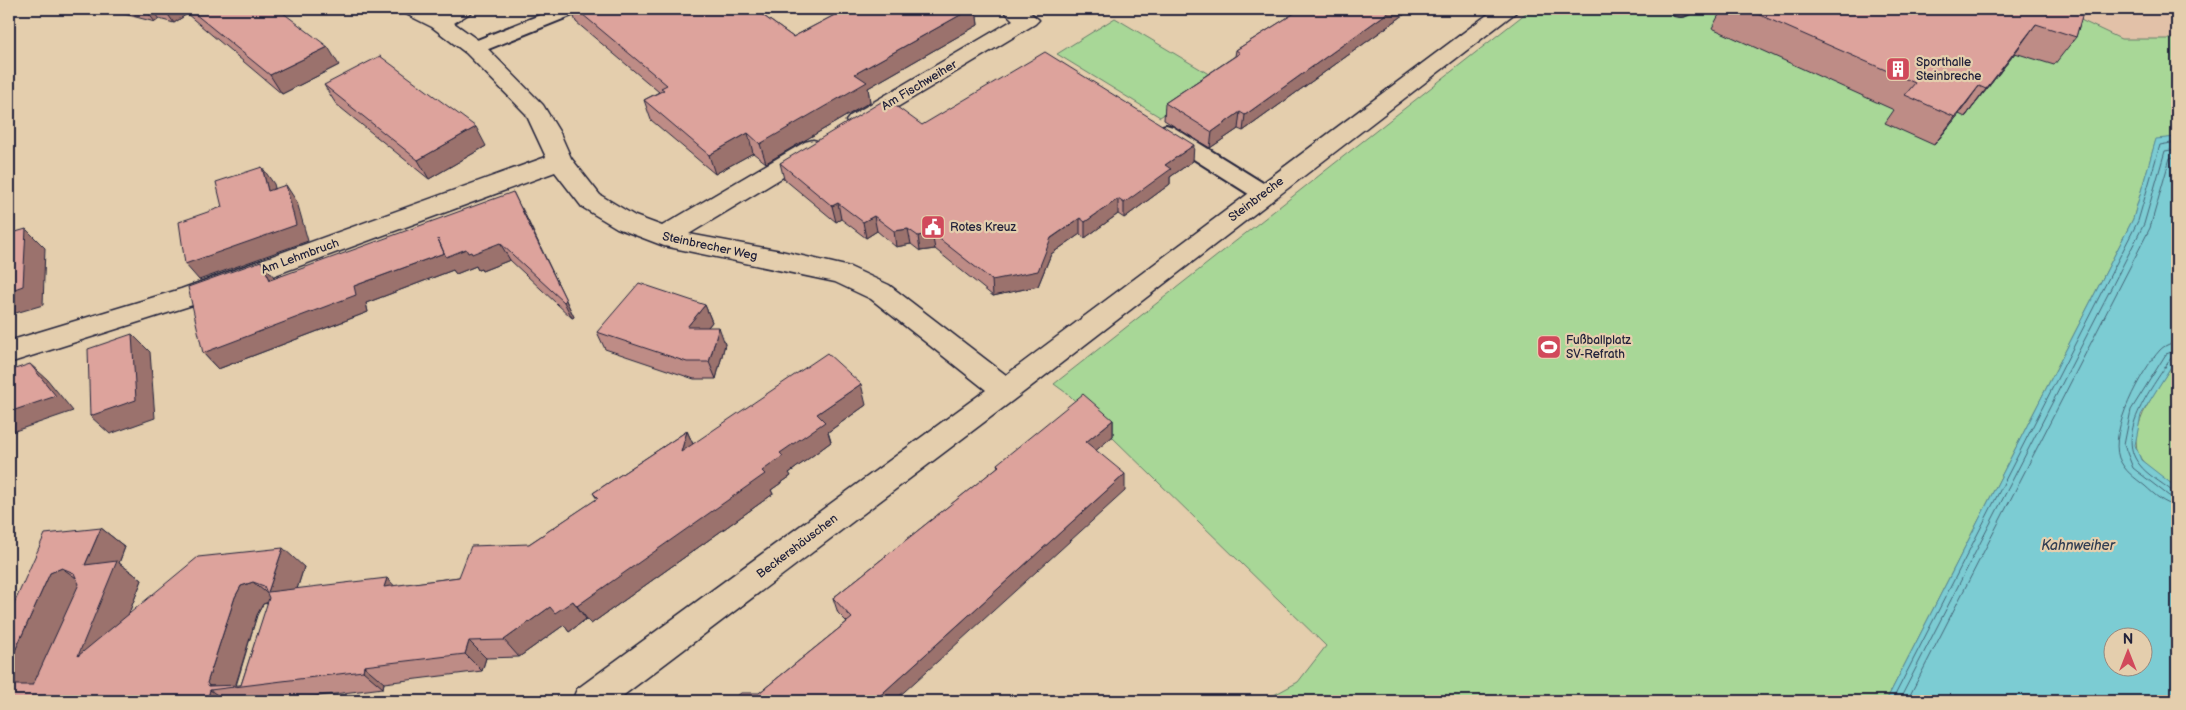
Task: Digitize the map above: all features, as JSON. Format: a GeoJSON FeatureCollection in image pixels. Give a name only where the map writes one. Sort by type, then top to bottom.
{"type":"FeatureCollection","features":[{"type":"Feature","properties":{"kind":"street","name":"Steinbrecher Weg"},"geometry":{"type":"LineString","coordinates":[[411,9],[440,22],[474,48],[535,110],[548,133],[560,161],[591,201],[626,222],[664,237],[841,274],[880,292],[1006,390]]}},
{"type":"Feature","properties":{"kind":"street"},"geometry":{"type":"LineString","coordinates":[[440,22],[463,9]]}},
{"type":"Feature","properties":{"kind":"street","name":"Am Fischweiher"},"geometry":{"type":"LineString","coordinates":[[664,237],[1028,20],[1012,9]]}},
{"type":"Feature","properties":{"kind":"street","name":"Steinbreche"},"geometry":{"type":"LineString","coordinates":[[1006,390],[1263,193],[1508,9]]}},
{"type":"Feature","properties":{"kind":"street","name":"Am Lehmbruch"},"geometry":{"type":"LineString","coordinates":[[9,352],[190,296],[560,161]]}},
{"type":"Feature","properties":{"kind":"street","name":"Beckershäuschen"},"geometry":{"type":"LineString","coordinates":[[589,701],[1006,390]]}},
{"type":"Feature","properties":{"kind":"lane"},"geometry":{"type":"LineString","coordinates":[[474,48],[571,9]]}},
{"type":"Feature","properties":{"kind":"lane"},"geometry":{"type":"LineString","coordinates":[[1146,120],[1263,193]]}},
{"type":"Feature","properties":{"kind":"shaded area"},"geometry":{"type":"Polygon","coordinates":[[[2070,9],[2177,9],[2177,39],[2121,39],[2070,15],[2070,9]]]}},
{"type":"Feature","properties":{"kind":"green space","name":"Fußballplatz SV-Refrath"},"geometry":{"type":"Polygon","coordinates":[[[1531,9],[2070,9],[2070,15],[2121,39],[2177,39],[2177,137],[2156,140],[2133,219],[1886,701],[1263,701],[1298,682],[1326,646],[1069,395],[1054,384],[1531,9]]]}},
{"type":"Feature","properties":{"kind":"green space"},"geometry":{"type":"Polygon","coordinates":[[[1115,18],[1217,79],[1160,117],[1057,54],[1115,18]]]}},
{"type":"Feature","properties":{"kind":"green space"},"geometry":{"type":"Polygon","coordinates":[[[2177,357],[2177,488],[2141,459],[2137,447],[2137,434],[2140,420],[2147,406],[2177,357]]]}},
{"type":"Feature","properties":{"kind":"water","name":"Kahnweiher"},"geometry":{"type":"Polygon","coordinates":[[[2177,137],[2177,357],[2141,415],[2135,445],[2141,460],[2177,488],[2177,701],[1886,701],[2133,219],[2156,139],[2177,137]]]}},
{"type":"Feature","properties":{"kind":"building"},"geometry":{"type":"Polygon","coordinates":[[[189,9],[278,9],[328,47],[270,75],[189,9]]]}},
{"type":"Feature","properties":{"kind":"building"},"geometry":{"type":"Polygon","coordinates":[[[576,9],[754,9],[793,37],[846,9],[971,9],[855,74],[867,82],[760,144],[748,133],[709,155],[644,100],[664,90],[661,88],[667,85],[576,9]]]}},
{"type":"Feature","properties":{"kind":"building"},"geometry":{"type":"Polygon","coordinates":[[[1301,9],[1393,9],[1245,115],[1240,112],[1212,132],[1165,103],[1240,53],[1236,50],[1301,9]]]}},
{"type":"Feature","properties":{"kind":"building","name":"Sporthalle Steinbreche"},"geometry":{"type":"Polygon","coordinates":[[[1746,9],[2084,9],[2076,37],[2036,24],[1986,89],[1979,86],[1955,117],[1905,95],[1915,83],[1746,9]]]}},
{"type":"Feature","properties":{"kind":"building"},"geometry":{"type":"Polygon","coordinates":[[[1045,52],[1194,145],[1165,165],[1171,169],[1124,203],[1118,199],[1085,222],[1080,218],[1051,238],[1038,271],[992,280],[932,233],[918,236],[908,229],[894,231],[874,216],[863,222],[838,203],[832,206],[780,163],[886,99],[922,125],[1045,52]]]}},
{"type":"Feature","properties":{"kind":"building"},"geometry":{"type":"Polygon","coordinates":[[[380,56],[476,127],[418,160],[324,85],[380,56]]]}},
{"type":"Feature","properties":{"kind":"building"},"geometry":{"type":"Polygon","coordinates":[[[262,167],[268,191],[286,185],[296,225],[185,264],[179,222],[222,207],[216,182],[262,167]]]}},
{"type":"Feature","properties":{"kind":"building"},"geometry":{"type":"Polygon","coordinates":[[[513,192],[566,300],[564,302],[500,243],[472,254],[471,252],[468,253],[466,249],[446,257],[438,239],[444,253],[354,286],[356,295],[203,353],[188,287],[261,261],[270,280],[513,192]]]}},
{"type":"Feature","properties":{"kind":"building"},"geometry":{"type":"Polygon","coordinates":[[[26,229],[23,286],[9,291],[9,234],[26,229]]]}},
{"type":"Feature","properties":{"kind":"building"},"geometry":{"type":"Polygon","coordinates":[[[639,283],[705,305],[687,327],[719,327],[709,362],[687,362],[597,332],[639,283]]]}},
{"type":"Feature","properties":{"kind":"building"},"geometry":{"type":"Polygon","coordinates":[[[132,334],[136,400],[90,416],[88,349],[132,334]]]}},
{"type":"Feature","properties":{"kind":"building"},"geometry":{"type":"Polygon","coordinates":[[[827,353],[861,384],[817,414],[825,422],[780,453],[783,456],[762,471],[765,474],[577,606],[573,601],[555,613],[550,607],[504,640],[469,641],[465,654],[364,666],[363,671],[210,690],[208,697],[173,701],[9,701],[9,685],[33,685],[79,584],[74,573],[62,568],[50,573],[9,664],[9,615],[45,534],[101,528],[85,565],[117,561],[78,656],[198,557],[283,548],[268,592],[387,578],[384,587],[459,577],[471,546],[529,544],[598,498],[593,493],[687,431],[681,452],[827,353]],[[253,582],[241,586],[235,597],[207,683],[209,686],[241,685],[269,598],[264,586],[253,582]]]}},
{"type":"Feature","properties":{"kind":"building"},"geometry":{"type":"Polygon","coordinates":[[[30,364],[56,396],[9,412],[9,371],[30,364]]]}},
{"type":"Feature","properties":{"kind":"building"},"geometry":{"type":"Polygon","coordinates":[[[1083,394],[1113,420],[1086,442],[1125,474],[874,701],[730,701],[741,693],[759,693],[852,618],[833,598],[999,466],[997,464],[1083,394]]]}},
{"type":"Feature","properties":{"kind":"place","name":"Sporthalle Steinbreche"},"geometry":{"type":"Point","coordinates":[1898,69]}},
{"type":"Feature","properties":{"kind":"place","name":"Rotes Kreuz"},"geometry":{"type":"Point","coordinates":[933,227]}},
{"type":"Feature","properties":{"kind":"place","name":"Fußballplatz SV-Refrath"},"geometry":{"type":"Point","coordinates":[1549,347]}}]}
